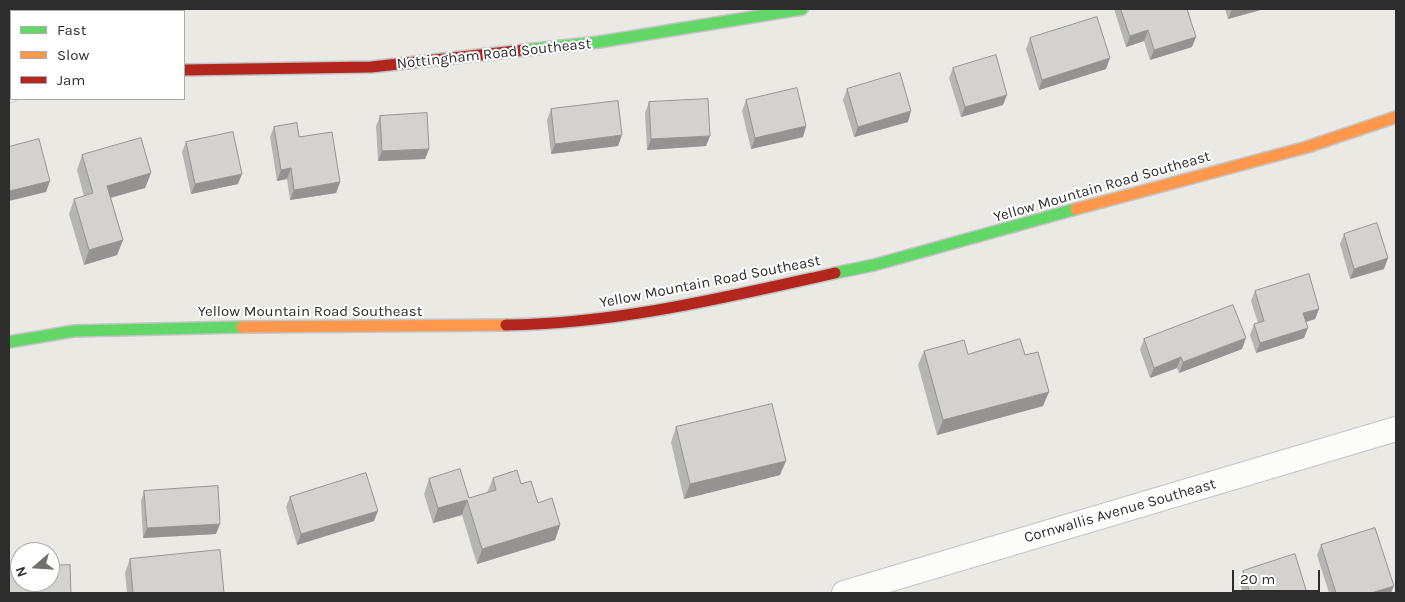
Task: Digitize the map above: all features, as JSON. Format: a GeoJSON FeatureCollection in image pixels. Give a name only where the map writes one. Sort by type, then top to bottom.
{"type":"FeatureCollection","features":[{"type":"Feature","properties":{"kind":"street","name":"Nottingham Road Southeast"},"geometry":{"type":"LineString","coordinates":[[185,70],[371,67],[599,42],[802,9]]}},
{"type":"Feature","properties":{"kind":"street","name":"Yellow Mountain Road Southeast"},"geometry":{"type":"LineString","coordinates":[[9,342],[74,331],[146,328],[525,325],[608,318],[745,293],[874,266],[1185,178],[1307,147],[1396,117]]}},
{"type":"Feature","properties":{"kind":"street","name":"Cornwallis Avenue Southeast"},"geometry":{"type":"LineString","coordinates":[[844,593],[1396,429]]}},
{"type":"Feature","properties":{"kind":"building"},"geometry":{"type":"Polygon","coordinates":[[[1121,9],[1187,9],[1196,37],[1154,50],[1148,30],[1130,36],[1121,9]]]}},
{"type":"Feature","properties":{"kind":"building"},"geometry":{"type":"Polygon","coordinates":[[[1097,17],[1110,58],[1042,80],[1030,38],[1097,17]]]}},
{"type":"Feature","properties":{"kind":"building"},"geometry":{"type":"Polygon","coordinates":[[[996,55],[1007,95],[965,107],[953,68],[996,55]]]}},
{"type":"Feature","properties":{"kind":"building"},"geometry":{"type":"Polygon","coordinates":[[[900,73],[911,111],[858,127],[847,89],[900,73]]]}},
{"type":"Feature","properties":{"kind":"building"},"geometry":{"type":"Polygon","coordinates":[[[797,88],[806,126],[755,138],[746,100],[797,88]]]}},
{"type":"Feature","properties":{"kind":"building"},"geometry":{"type":"Polygon","coordinates":[[[708,99],[710,136],[651,139],[649,102],[708,99]]]}},
{"type":"Feature","properties":{"kind":"building"},"geometry":{"type":"Polygon","coordinates":[[[618,101],[622,135],[555,144],[551,109],[618,101]]]}},
{"type":"Feature","properties":{"kind":"building"},"geometry":{"type":"Polygon","coordinates":[[[427,113],[429,149],[382,151],[380,116],[427,113]]]}},
{"type":"Feature","properties":{"kind":"building"},"geometry":{"type":"Polygon","coordinates":[[[297,123],[299,137],[332,132],[340,182],[294,190],[291,168],[281,170],[274,127],[297,123]]]}},
{"type":"Feature","properties":{"kind":"building"},"geometry":{"type":"Polygon","coordinates":[[[233,132],[242,174],[195,184],[186,142],[233,132]]]}},
{"type":"Feature","properties":{"kind":"building"},"geometry":{"type":"Polygon","coordinates":[[[141,138],[151,173],[107,186],[123,240],[89,250],[74,199],[93,193],[82,155],[141,138]]]}},
{"type":"Feature","properties":{"kind":"building"},"geometry":{"type":"Polygon","coordinates":[[[39,139],[50,181],[10,191],[9,147],[39,139]]]}},
{"type":"Feature","properties":{"kind":"building"},"geometry":{"type":"Polygon","coordinates":[[[1377,223],[1388,258],[1354,269],[1344,234],[1377,223]]]}},
{"type":"Feature","properties":{"kind":"building"},"geometry":{"type":"Polygon","coordinates":[[[1309,274],[1319,309],[1303,313],[1308,328],[1260,343],[1254,324],[1264,321],[1255,291],[1309,274]]]}},
{"type":"Feature","properties":{"kind":"building"},"geometry":{"type":"Polygon","coordinates":[[[1233,305],[1246,338],[1183,362],[1181,357],[1154,368],[1144,339],[1233,305]]]}},
{"type":"Feature","properties":{"kind":"building"},"geometry":{"type":"Polygon","coordinates":[[[1020,339],[1025,355],[1038,352],[1049,392],[943,420],[924,351],[964,340],[968,354],[1020,339]]]}},
{"type":"Feature","properties":{"kind":"building"},"geometry":{"type":"Polygon","coordinates":[[[772,404],[786,461],[690,484],[676,427],[772,404]]]}},
{"type":"Feature","properties":{"kind":"building"},"geometry":{"type":"Polygon","coordinates":[[[460,469],[469,498],[496,490],[493,478],[517,470],[521,484],[531,481],[538,503],[552,498],[560,525],[482,549],[467,500],[438,508],[429,479],[460,469]]]}},
{"type":"Feature","properties":{"kind":"building"},"geometry":{"type":"Polygon","coordinates":[[[366,473],[378,511],[301,534],[290,497],[366,473]]]}},
{"type":"Feature","properties":{"kind":"building"},"geometry":{"type":"Polygon","coordinates":[[[218,486],[220,524],[147,528],[144,491],[218,486]]]}},
{"type":"Feature","properties":{"kind":"building"},"geometry":{"type":"Polygon","coordinates":[[[1375,528],[1394,586],[1371,593],[1336,593],[1321,545],[1375,528]]]}},
{"type":"Feature","properties":{"kind":"building"},"geometry":{"type":"Polygon","coordinates":[[[220,550],[224,593],[133,593],[130,559],[220,550]]]}},
{"type":"Feature","properties":{"kind":"building"},"geometry":{"type":"Polygon","coordinates":[[[1295,554],[1307,593],[1250,593],[1243,571],[1295,554]]]}},
{"type":"Feature","properties":{"kind":"building"},"geometry":{"type":"Polygon","coordinates":[[[70,565],[71,593],[9,593],[9,566],[10,592],[60,592],[60,566],[70,565]]]}},
{"type":"Feature","properties":{"kind":"traffic: fast"},"geometry":{"type":"LineString","coordinates":[[525,50],[599,42],[802,9]]}},
{"type":"Feature","properties":{"kind":"traffic: fast"},"geometry":{"type":"LineString","coordinates":[[835,273],[874,265],[1076,209]]}},
{"type":"Feature","properties":{"kind":"traffic: fast"},"geometry":{"type":"LineString","coordinates":[[9,342],[74,331],[242,327]]}},
{"type":"Feature","properties":{"kind":"traffic: slow"},"geometry":{"type":"LineString","coordinates":[[1076,209],[1307,147],[1396,117]]}},
{"type":"Feature","properties":{"kind":"traffic: slow"},"geometry":{"type":"LineString","coordinates":[[242,327],[506,325]]}},
{"type":"Feature","properties":{"kind":"traffic: jam"},"geometry":{"type":"LineString","coordinates":[[185,70],[371,67],[525,50]]}},
{"type":"Feature","properties":{"kind":"traffic: jam"},"geometry":{"type":"LineString","coordinates":[[506,325],[589,320],[672,308],[835,273]]}}]}
